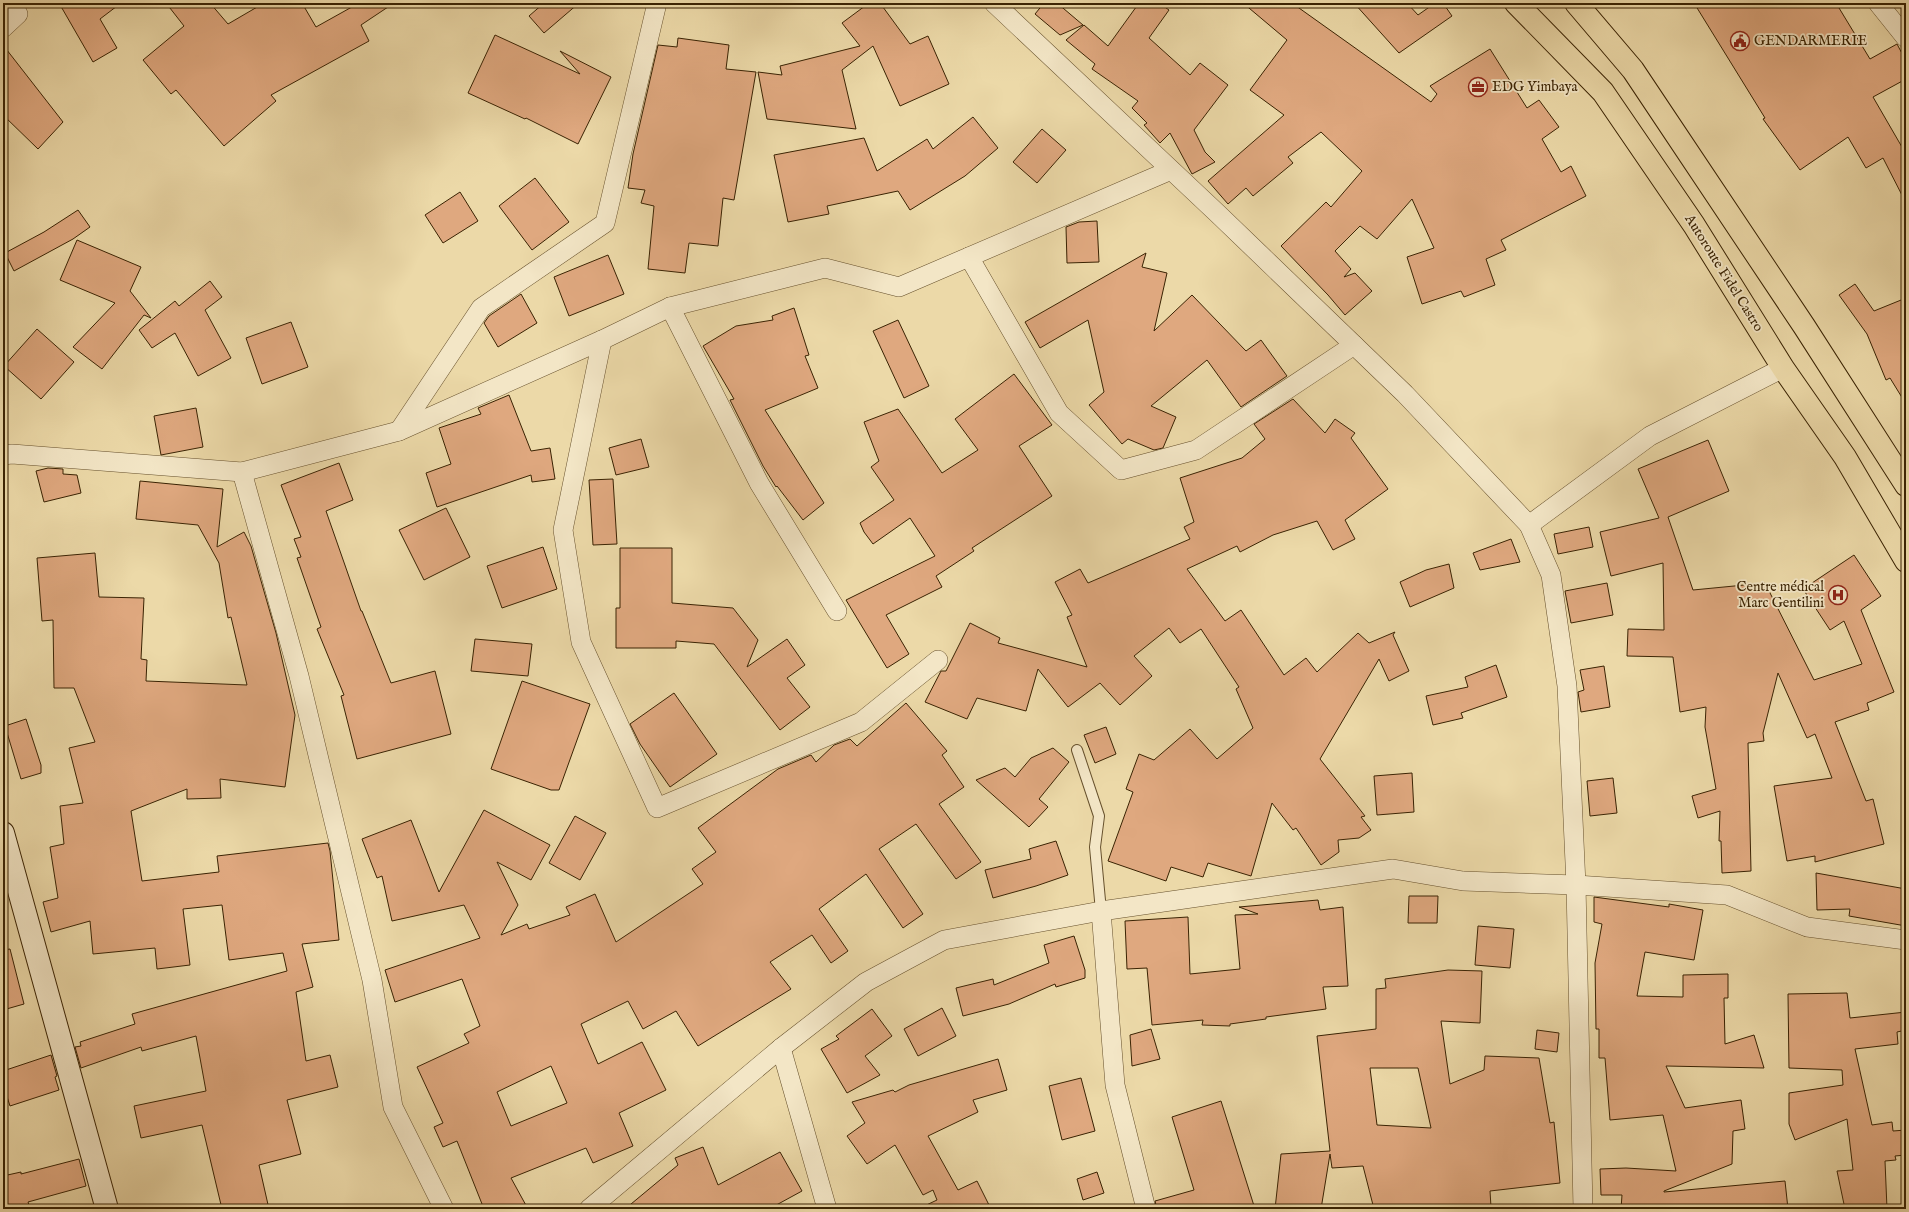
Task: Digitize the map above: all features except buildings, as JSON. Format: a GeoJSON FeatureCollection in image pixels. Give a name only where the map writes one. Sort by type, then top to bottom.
{"type":"FeatureCollection","features":[{"type":"Feature","properties":{"kind":"highway","name":"Autoroute Fidel Castro"},"geometry":{"type":"LineString","coordinates":[[1516,3],[1603,92],[1694,225],[1783,368],[1845,457],[1906,561]]}},
{"type":"Feature","properties":{"kind":"highway"},"geometry":{"type":"LineString","coordinates":[[1576,3],[1633,70],[1804,326],[1906,485]]}},
{"type":"Feature","properties":{"kind":"street"},"geometry":{"type":"LineString","coordinates":[[3,28],[18,14],[12,3]]}},
{"type":"Feature","properties":{"kind":"street"},"geometry":{"type":"LineString","coordinates":[[399,431],[481,308],[605,223],[657,3]]}},
{"type":"Feature","properties":{"kind":"street"},"geometry":{"type":"LineString","coordinates":[[994,3],[1405,394],[1529,525],[1551,575],[1567,686],[1576,885],[1583,1209]]}},
{"type":"Feature","properties":{"kind":"street"},"geometry":{"type":"LineString","coordinates":[[1878,3],[1906,38]]}},
{"type":"Feature","properties":{"kind":"street"},"geometry":{"type":"LineString","coordinates":[[3,455],[12,454],[242,472],[399,431],[602,340],[670,307],[825,268],[899,287],[1171,170]]}},
{"type":"Feature","properties":{"kind":"street"},"geometry":{"type":"LineString","coordinates":[[969,257],[1059,413],[1121,470],[1196,450],[1354,345]]}},
{"type":"Feature","properties":{"kind":"street"},"geometry":{"type":"LineString","coordinates":[[670,307],[759,483],[837,611]]}},
{"type":"Feature","properties":{"kind":"street"},"geometry":{"type":"LineString","coordinates":[[602,340],[563,530],[581,642],[657,808],[861,722],[938,660]]}},
{"type":"Feature","properties":{"kind":"street"},"geometry":{"type":"LineString","coordinates":[[1529,525],[1650,436],[1783,368]]}},
{"type":"Feature","properties":{"kind":"street"},"geometry":{"type":"LineString","coordinates":[[242,472],[299,676],[367,957],[393,1107],[444,1209]]}},
{"type":"Feature","properties":{"kind":"street"},"geometry":{"type":"LineString","coordinates":[[3,833],[107,1209]]}},
{"type":"Feature","properties":{"kind":"street"},"geometry":{"type":"LineString","coordinates":[[589,1209],[781,1048],[866,982],[944,940],[1101,911],[1393,869],[1463,881],[1576,885],[1727,895],[1807,927],[1906,940]]}},
{"type":"Feature","properties":{"kind":"street"},"geometry":{"type":"LineString","coordinates":[[1101,911],[1115,1085],[1146,1209]]}},
{"type":"Feature","properties":{"kind":"street"},"geometry":{"type":"LineString","coordinates":[[781,1048],[828,1209]]}},
{"type":"Feature","properties":{"kind":"lane"},"geometry":{"type":"LineString","coordinates":[[1077,750],[1099,816],[1095,847],[1101,911]]}},
{"type":"Feature","properties":{"kind":"place","name":"GENDARMERIE"},"geometry":{"type":"Point","coordinates":[1740,41]}},
{"type":"Feature","properties":{"kind":"place","name":"EDG Yimbaya"},"geometry":{"type":"Point","coordinates":[1478,87]}},
{"type":"Feature","properties":{"kind":"place","name":"Centre médical Marc Gentilini"},"geometry":{"type":"Point","coordinates":[1838,595]}}]}
